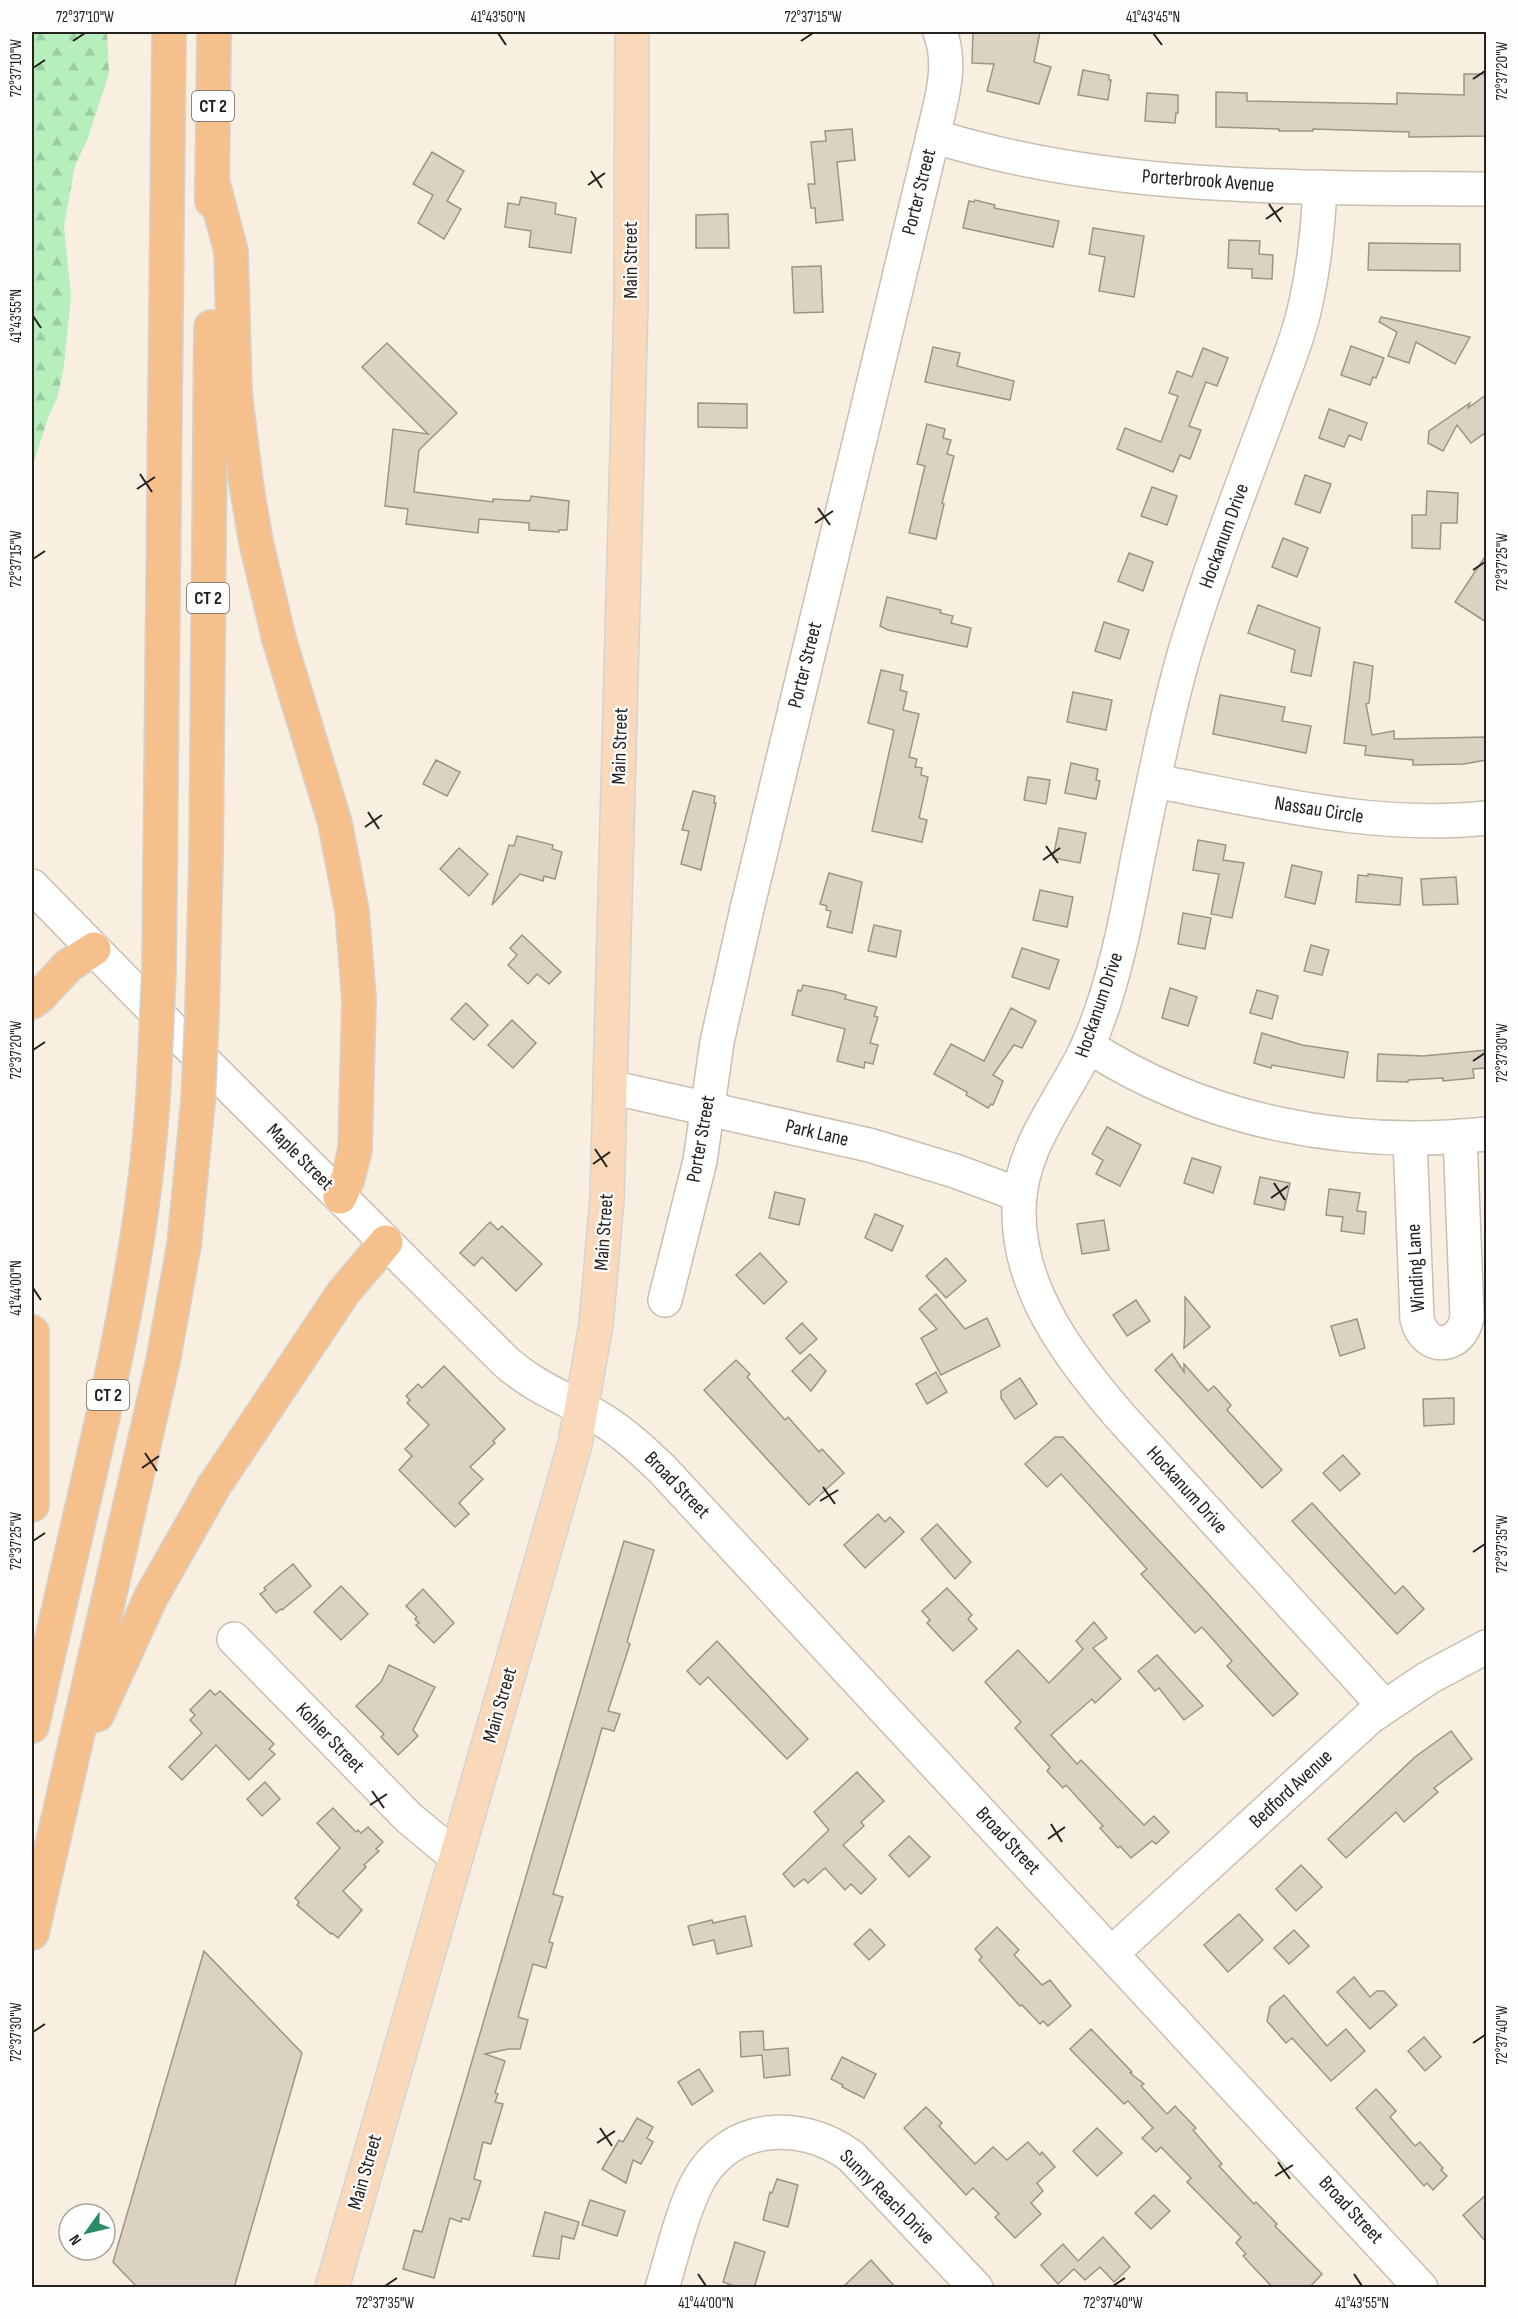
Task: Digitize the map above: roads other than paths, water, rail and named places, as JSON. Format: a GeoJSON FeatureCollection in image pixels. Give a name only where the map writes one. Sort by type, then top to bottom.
{"type":"FeatureCollection","features":[{"type":"Feature","properties":{"kind":"highway","name":"CT 2"},"geometry":{"type":"LineString","coordinates":[[32,1932],[140,1466],[174,1305],[189,1202],[198,1102],[206,835],[214,32]]}},
{"type":"Feature","properties":{"kind":"highway","name":"CT 2"},"geometry":{"type":"LineString","coordinates":[[32,1726],[124,1316],[148,1156],[159,970],[167,36]]}},
{"type":"Feature","properties":{"kind":"highway"},"geometry":{"type":"LineString","coordinates":[[212,180],[231,251],[236,404],[256,542],[279,639],[335,823],[352,911],[359,999],[355,1150],[348,1178],[340,1197]]}},
{"type":"Feature","properties":{"kind":"highway"},"geometry":{"type":"LineString","coordinates":[[32,1002],[68,966],[94,949]]}},
{"type":"Feature","properties":{"kind":"highway"},"geometry":{"type":"LineString","coordinates":[[68,1776],[101,1708],[138,1622],[183,1538],[243,1441],[330,1313],[365,1265],[386,1242]]}},
{"type":"Feature","properties":{"kind":"highway"},"geometry":{"type":"LineString","coordinates":[[32,1332],[32,1504]]}},
{"type":"Feature","properties":{"kind":"main road","name":"Main Street"},"geometry":{"type":"LineString","coordinates":[[332,2288],[575,1444],[596,1324],[603,1261],[610,1087],[631,302],[632,32]]}},
{"type":"Feature","properties":{"kind":"street","name":"Porter Street"},"geometry":{"type":"LineString","coordinates":[[665,1300],[700,1161],[717,1042],[746,913],[933,136],[947,68],[945,48],[940,32]]}},
{"type":"Feature","properties":{"kind":"street","name":"Porterbrook Avenue"},"geometry":{"type":"LineString","coordinates":[[933,136],[1042,162],[1136,177],[1232,186],[1486,189]]}},
{"type":"Feature","properties":{"kind":"street","name":"Hockanum Drive"},"geometry":{"type":"LineString","coordinates":[[1320,187],[1315,252],[1304,313],[1201,602],[1165,724],[1118,957],[1103,1005],[1088,1046],[1030,1151],[1023,1172],[1020,1229],[1027,1265],[1046,1312],[1077,1363],[1119,1415],[1384,1706]]}},
{"type":"Feature","properties":{"kind":"street","name":"Nassau Circle"},"geometry":{"type":"LineString","coordinates":[[1154,781],[1312,811],[1362,818],[1418,821],[1486,818]]}},
{"type":"Feature","properties":{"kind":"street","name":"Maple Street"},"geometry":{"type":"LineString","coordinates":[[32,886],[340,1197],[521,1375],[582,1408]]}},
{"type":"Feature","properties":{"kind":"street","name":"Winding Lane"},"geometry":{"type":"LineString","coordinates":[[1088,1046],[1159,1085],[1238,1114],[1311,1131],[1410,1139],[1473,1135],[1467,1317],[1460,1335],[1452,1341],[1443,1343],[1425,1336],[1419,1328],[1417,1319],[1410,1139]]}},
{"type":"Feature","properties":{"kind":"street","name":"Park Lane"},"geometry":{"type":"LineString","coordinates":[[610,1087],[869,1145],[955,1171],[1020,1195]]}},
{"type":"Feature","properties":{"kind":"street","name":"Broad Street"},"geometry":{"type":"LineString","coordinates":[[582,1408],[621,1433],[673,1479],[1421,2288]]}},
{"type":"Feature","properties":{"kind":"street","name":"Kohler Street"},"geometry":{"type":"LineString","coordinates":[[234,1639],[409,1818],[456,1857]]}},
{"type":"Feature","properties":{"kind":"street","name":"Bedford Avenue"},"geometry":{"type":"LineString","coordinates":[[1112,1953],[1351,1732],[1384,1706],[1486,1647]]}},
{"type":"Feature","properties":{"kind":"street","name":"Sunny Reach Drive"},"geometry":{"type":"LineString","coordinates":[[662,2288],[692,2194],[710,2164],[739,2142],[758,2135],[786,2132],[815,2136],[851,2156],[976,2288]]}}]}
